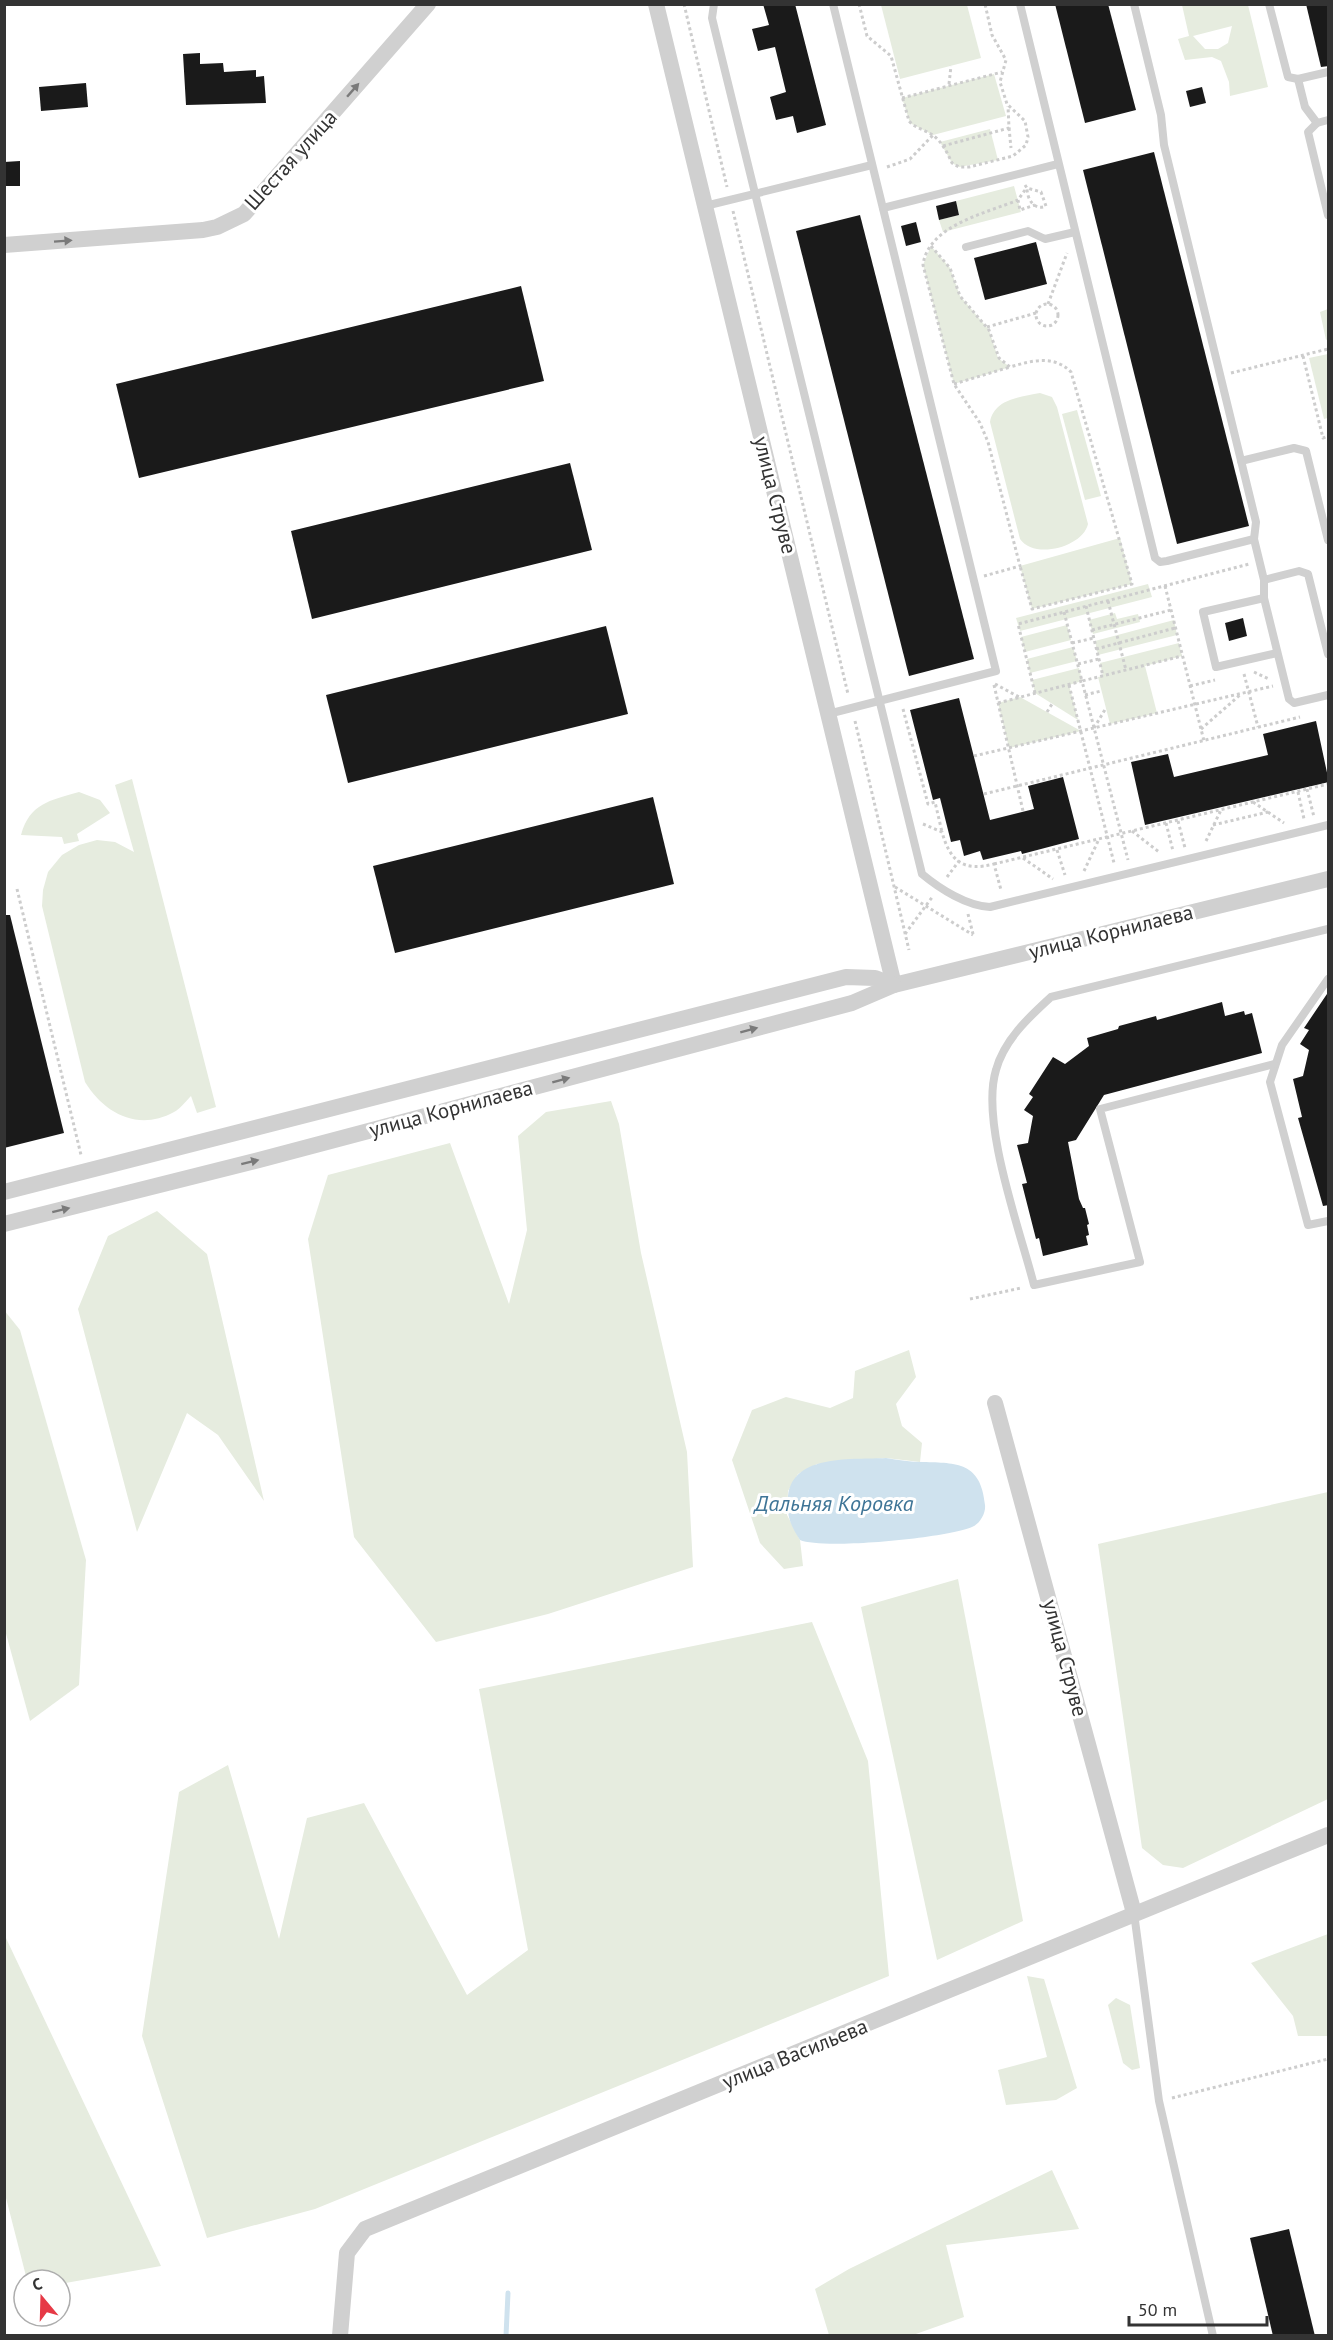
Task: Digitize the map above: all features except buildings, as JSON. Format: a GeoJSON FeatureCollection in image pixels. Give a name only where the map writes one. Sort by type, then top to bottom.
{"type":"FeatureCollection","features":[{"type":"Feature","properties":{"kind":"street","name":"Шестая улица"},"geometry":{"type":"LineString","coordinates":[[4,245],[203,230],[244,214],[428,4]]}},
{"type":"Feature","properties":{"kind":"street","name":"улица Струве"},"geometry":{"type":"LineString","coordinates":[[656,4],[894,985]]}},
{"type":"Feature","properties":{"kind":"street","name":"улица Корнилаева"},"geometry":{"type":"LineString","coordinates":[[4,1224],[270,1157],[852,1003],[894,985],[1329,879]]}},
{"type":"Feature","properties":{"kind":"street","name":"улица Корнилаева"},"geometry":{"type":"LineString","coordinates":[[4,1192],[846,976],[875,978],[894,985]]}},
{"type":"Feature","properties":{"kind":"street","name":"улица Струве"},"geometry":{"type":"LineString","coordinates":[[995,1403],[1134,1913]]}},
{"type":"Feature","properties":{"kind":"street","name":"улица Васильева"},"geometry":{"type":"LineString","coordinates":[[340,2336],[347,2253],[364,2229],[1329,1835]]}},
{"type":"Feature","properties":{"kind":"lane"},"geometry":{"type":"LineString","coordinates":[[714,4],[712,18],[922,874],[979,906],[990,907],[1329,825]]}},
{"type":"Feature","properties":{"kind":"lane"},"geometry":{"type":"LineString","coordinates":[[828,714],[996,671],[833,4]]}},
{"type":"Feature","properties":{"kind":"lane"},"geometry":{"type":"LineString","coordinates":[[1020,4],[1155,558],[1160,562],[1167,561],[1254,539]]}},
{"type":"Feature","properties":{"kind":"lane"},"geometry":{"type":"LineString","coordinates":[[1134,4],[1161,115],[1164,145],[1256,522],[1254,539],[1264,580],[1264,598],[1289,699],[1294,703],[1329,695]]}},
{"type":"Feature","properties":{"kind":"lane"},"geometry":{"type":"LineString","coordinates":[[1269,4],[1286,71],[1292,80],[1329,72]]}},
{"type":"Feature","properties":{"kind":"lane"},"geometry":{"type":"LineString","coordinates":[[1298,79],[1305,107],[1317,123]]}},
{"type":"Feature","properties":{"kind":"lane"},"geometry":{"type":"LineString","coordinates":[[1329,120],[1317,123],[1308,132],[1329,214]]}},
{"type":"Feature","properties":{"kind":"lane"},"geometry":{"type":"LineString","coordinates":[[883,208],[1058,164]]}},
{"type":"Feature","properties":{"kind":"lane"},"geometry":{"type":"LineString","coordinates":[[705,206],[873,168]]}},
{"type":"Feature","properties":{"kind":"lane"},"geometry":{"type":"LineString","coordinates":[[966,247],[1028,231],[1045,239],[1075,232]]}},
{"type":"Feature","properties":{"kind":"lane"},"geometry":{"type":"LineString","coordinates":[[1241,461],[1294,448],[1306,451],[1329,540]]}},
{"type":"Feature","properties":{"kind":"lane"},"geometry":{"type":"LineString","coordinates":[[1264,580],[1299,571],[1308,574],[1329,654]]}},
{"type":"Feature","properties":{"kind":"lane"},"geometry":{"type":"LineString","coordinates":[[1264,598],[1203,612],[1216,666],[1277,653]]}},
{"type":"Feature","properties":{"kind":"lane"},"geometry":{"type":"LineString","coordinates":[[1274,1064],[1100,1109],[1140,1262],[1034,1285],[992,1124],[991,1096],[996,1069],[1010,1041],[1027,1019],[1051,997],[1329,929]]}},
{"type":"Feature","properties":{"kind":"lane"},"geometry":{"type":"LineString","coordinates":[[1329,979],[1282,1045],[1270,1082],[1308,1225],[1329,1221]]}},
{"type":"Feature","properties":{"kind":"lane"},"geometry":{"type":"LineString","coordinates":[[1134,1913],[1159,2101],[1213,2336]]}},
{"type":"Feature","properties":{"kind":"path"},"geometry":{"type":"LineString","coordinates":[[684,4],[909,950]]}},
{"type":"Feature","properties":{"kind":"path"},"geometry":{"type":"LineString","coordinates":[[859,4],[867,36],[891,56],[910,123],[933,135],[943,146],[952,163],[964,168],[1013,156],[1020,152],[1026,145],[1028,129],[1025,121],[1008,104]]}},
{"type":"Feature","properties":{"kind":"path"},"geometry":{"type":"LineString","coordinates":[[985,4],[992,35],[1006,60],[1000,82],[1008,104],[1011,148]]}},
{"type":"Feature","properties":{"kind":"path"},"geometry":{"type":"LineString","coordinates":[[948,86],[952,73],[951,66]]}},
{"type":"Feature","properties":{"kind":"path"},"geometry":{"type":"LineString","coordinates":[[902,98],[1002,72]]}},
{"type":"Feature","properties":{"kind":"path"},"geometry":{"type":"LineString","coordinates":[[943,146],[1009,128]]}},
{"type":"Feature","properties":{"kind":"path"},"geometry":{"type":"LineString","coordinates":[[873,168],[907,161],[933,135]]}},
{"type":"Feature","properties":{"kind":"path"},"geometry":{"type":"LineString","coordinates":[[1022,173],[1028,197],[1035,205]]}},
{"type":"Feature","properties":{"kind":"path"},"geometry":{"type":"LineString","coordinates":[[954,384],[1034,360],[1051,361],[1066,367],[1075,379],[1132,584],[1032,609],[984,431],[954,384],[923,266],[931,246],[943,232],[1018,200],[1026,189]]}},
{"type":"Feature","properties":{"kind":"path"},"geometry":{"type":"LineString","coordinates":[[1018,200],[1020,210],[1035,205],[1046,206],[1045,197],[1036,189],[1026,189]]}},
{"type":"Feature","properties":{"kind":"path"},"geometry":{"type":"LineString","coordinates":[[1048,304],[1075,232]]}},
{"type":"Feature","properties":{"kind":"path"},"geometry":{"type":"LineString","coordinates":[[931,246],[950,268],[960,296],[987,327],[996,353],[1010,367]]}},
{"type":"Feature","properties":{"kind":"path"},"geometry":{"type":"LineString","coordinates":[[1048,304],[1058,311],[1056,322],[1043,326],[1037,320],[1036,313],[1040,306],[1048,304]]}},
{"type":"Feature","properties":{"kind":"path"},"geometry":{"type":"LineString","coordinates":[[987,327],[1036,313]]}},
{"type":"Feature","properties":{"kind":"path"},"geometry":{"type":"LineString","coordinates":[[1221,376],[1329,350]]}},
{"type":"Feature","properties":{"kind":"path"},"geometry":{"type":"LineString","coordinates":[[1303,356],[1323,438],[1329,436]]}},
{"type":"Feature","properties":{"kind":"path"},"geometry":{"type":"LineString","coordinates":[[1035,693],[1018,624],[1260,561]]}},
{"type":"Feature","properties":{"kind":"path"},"geometry":{"type":"LineString","coordinates":[[974,579],[1020,566]]}},
{"type":"Feature","properties":{"kind":"path"},"geometry":{"type":"LineString","coordinates":[[1165,586],[1204,741]]}},
{"type":"Feature","properties":{"kind":"path"},"geometry":{"type":"LineString","coordinates":[[1108,601],[1126,670]]}},
{"type":"Feature","properties":{"kind":"path"},"geometry":{"type":"LineString","coordinates":[[1086,606],[1103,676]]}},
{"type":"Feature","properties":{"kind":"path"},"geometry":{"type":"LineString","coordinates":[[1092,630],[1171,610]]}},
{"type":"Feature","properties":{"kind":"path"},"geometry":{"type":"LineString","coordinates":[[1064,612],[1131,873]]}},
{"type":"Feature","properties":{"kind":"path"},"geometry":{"type":"LineString","coordinates":[[1096,648],[1175,628]]}},
{"type":"Feature","properties":{"kind":"path"},"geometry":{"type":"LineString","coordinates":[[1072,643],[1094,638]]}},
{"type":"Feature","properties":{"kind":"path"},"geometry":{"type":"LineString","coordinates":[[998,703],[1182,656]]}},
{"type":"Feature","properties":{"kind":"path"},"geometry":{"type":"LineString","coordinates":[[1078,664],[1099,659]]}},
{"type":"Feature","properties":{"kind":"path"},"geometry":{"type":"LineString","coordinates":[[1244,674],[1258,727]]}},
{"type":"Feature","properties":{"kind":"path"},"geometry":{"type":"LineString","coordinates":[[1233,676],[1261,674],[1275,685],[1278,694]]}},
{"type":"Feature","properties":{"kind":"path"},"geometry":{"type":"LineString","coordinates":[[1190,686],[1222,679]]}},
{"type":"Feature","properties":{"kind":"path"},"geometry":{"type":"LineString","coordinates":[[1020,697],[994,684],[1023,811]]}},
{"type":"Feature","properties":{"kind":"path"},"geometry":{"type":"LineString","coordinates":[[1069,685],[1117,876]]}},
{"type":"Feature","properties":{"kind":"path"},"geometry":{"type":"LineString","coordinates":[[974,756],[1275,685]]}},
{"type":"Feature","properties":{"kind":"path"},"geometry":{"type":"LineString","coordinates":[[1085,695],[1101,691]]}},
{"type":"Feature","properties":{"kind":"path"},"geometry":{"type":"LineString","coordinates":[[1201,729],[1243,693]]}},
{"type":"Feature","properties":{"kind":"path"},"geometry":{"type":"LineString","coordinates":[[900,696],[928,804],[935,802],[947,850],[955,859],[976,867],[1023,858],[1329,784]]}},
{"type":"Feature","properties":{"kind":"path"},"geometry":{"type":"LineString","coordinates":[[1047,712],[1052,704]]}},
{"type":"Feature","properties":{"kind":"path"},"geometry":{"type":"LineString","coordinates":[[1094,728],[1106,708]]}},
{"type":"Feature","properties":{"kind":"path"},"geometry":{"type":"LineString","coordinates":[[1283,712],[1285,721]]}},
{"type":"Feature","properties":{"kind":"path"},"geometry":{"type":"LineString","coordinates":[[984,794],[1307,715]]}},
{"type":"Feature","properties":{"kind":"path"},"geometry":{"type":"LineString","coordinates":[[1307,789],[1317,827]]}},
{"type":"Feature","properties":{"kind":"path"},"geometry":{"type":"LineString","coordinates":[[1298,792],[1302,831]]}},
{"type":"Feature","properties":{"kind":"path"},"geometry":{"type":"LineString","coordinates":[[1252,802],[1302,831]]}},
{"type":"Feature","properties":{"kind":"path"},"geometry":{"type":"LineString","coordinates":[[1198,856],[1221,810]]}},
{"type":"Feature","properties":{"kind":"path"},"geometry":{"type":"LineString","coordinates":[[1213,825],[1268,812]]}},
{"type":"Feature","properties":{"kind":"path"},"geometry":{"type":"LineString","coordinates":[[907,816],[942,832]]}},
{"type":"Feature","properties":{"kind":"path"},"geometry":{"type":"LineString","coordinates":[[1178,820],[1188,859]]}},
{"type":"Feature","properties":{"kind":"path"},"geometry":{"type":"LineString","coordinates":[[1166,823],[1175,862]]}},
{"type":"Feature","properties":{"kind":"path"},"geometry":{"type":"LineString","coordinates":[[1132,831],[1175,862]]}},
{"type":"Feature","properties":{"kind":"path"},"geometry":{"type":"LineString","coordinates":[[1070,888],[1099,839]]}},
{"type":"Feature","properties":{"kind":"path"},"geometry":{"type":"LineString","coordinates":[[1057,849],[1070,888]]}},
{"type":"Feature","properties":{"kind":"path"},"geometry":{"type":"LineString","coordinates":[[1023,858],[1070,888]]}},
{"type":"Feature","properties":{"kind":"path"},"geometry":{"type":"LineString","coordinates":[[994,864],[1005,904]]}},
{"type":"Feature","properties":{"kind":"path"},"geometry":{"type":"LineString","coordinates":[[894,886],[973,935]]}},
{"type":"Feature","properties":{"kind":"path"},"geometry":{"type":"LineString","coordinates":[[17,889],[82,1160]]}},
{"type":"Feature","properties":{"kind":"path"},"geometry":{"type":"LineString","coordinates":[[970,1299],[1034,1285]]}},
{"type":"Feature","properties":{"kind":"path"},"geometry":{"type":"LineString","coordinates":[[1159,2101],[1329,2059]]}},
{"type":"Feature","properties":{"kind":"shaded area"},"geometry":{"type":"Polygon","coordinates":[[[881,5],[967,5],[981,58],[900,79],[881,5]]]}},
{"type":"Feature","properties":{"kind":"shaded area"},"geometry":{"type":"Polygon","coordinates":[[[1182,5],[1248,5],[1268,87],[1230,96],[1229,82],[1221,61],[1212,57],[1185,60],[1178,39],[1189,36],[1182,5]],[[1232,26],[1193,36],[1205,49],[1218,49],[1228,43],[1232,26]]]}},
{"type":"Feature","properties":{"kind":"shaded area"},"geometry":{"type":"Polygon","coordinates":[[[994,74],[1006,116],[933,135],[910,123],[902,98],[994,74]]]}},
{"type":"Feature","properties":{"kind":"shaded area"},"geometry":{"type":"Polygon","coordinates":[[[990,129],[998,160],[959,167],[952,163],[940,142],[990,129]]]}},
{"type":"Feature","properties":{"kind":"shaded area"},"geometry":{"type":"Polygon","coordinates":[[[1014,186],[1021,212],[943,232],[939,220],[959,215],[956,201],[1014,186]]]}},
{"type":"Feature","properties":{"kind":"shaded area"},"geometry":{"type":"Polygon","coordinates":[[[931,246],[950,268],[960,296],[989,330],[998,358],[1010,367],[954,384],[923,265],[931,246]]]}},
{"type":"Feature","properties":{"kind":"shaded area"},"geometry":{"type":"Polygon","coordinates":[[[1328,309],[1328,339],[1326,340],[1320,312],[1328,309]]]}},
{"type":"Feature","properties":{"kind":"shaded area"},"geometry":{"type":"Polygon","coordinates":[[[1328,354],[1328,418],[1324,419],[1309,358],[1328,354]]]}},
{"type":"Feature","properties":{"kind":"shaded area"},"geometry":{"type":"Polygon","coordinates":[[[1040,393],[1052,397],[1057,407],[1088,524],[1077,539],[1046,550],[1036,549],[1020,539],[990,422],[992,414],[1002,404],[1009,400],[1040,393]]]}},
{"type":"Feature","properties":{"kind":"shaded area"},"geometry":{"type":"Polygon","coordinates":[[[1077,410],[1101,496],[1085,500],[1062,414],[1077,410]]]}},
{"type":"Feature","properties":{"kind":"shaded area"},"geometry":{"type":"Polygon","coordinates":[[[1120,538],[1132,584],[1032,609],[1020,566],[1120,538]]]}},
{"type":"Feature","properties":{"kind":"shaded area"},"geometry":{"type":"Polygon","coordinates":[[[1148,584],[1152,597],[1020,631],[1016,618],[1148,584]]]}},
{"type":"Feature","properties":{"kind":"shaded area"},"geometry":{"type":"Polygon","coordinates":[[[1115,613],[1117,619],[1138,614],[1140,622],[1093,634],[1089,620],[1115,613]]]}},
{"type":"Feature","properties":{"kind":"shaded area"},"geometry":{"type":"Polygon","coordinates":[[[1174,620],[1177,635],[1098,655],[1095,641],[1174,620]]]}},
{"type":"Feature","properties":{"kind":"shaded area"},"geometry":{"type":"Polygon","coordinates":[[[1067,625],[1071,640],[1025,652],[1021,637],[1067,625]]]}},
{"type":"Feature","properties":{"kind":"shaded area"},"geometry":{"type":"Polygon","coordinates":[[[1179,643],[1182,656],[1145,666],[1157,713],[1110,724],[1098,677],[1103,676],[1100,663],[1179,643]]]}},
{"type":"Feature","properties":{"kind":"shaded area"},"geometry":{"type":"Polygon","coordinates":[[[1073,647],[1077,661],[1030,673],[1027,659],[1073,647]]]}},
{"type":"Feature","properties":{"kind":"shaded area"},"geometry":{"type":"Polygon","coordinates":[[[1079,668],[1082,681],[1069,685],[1078,720],[1035,693],[1032,680],[1079,668]]]}},
{"type":"Feature","properties":{"kind":"shaded area"},"geometry":{"type":"Polygon","coordinates":[[[1020,697],[1081,731],[1009,748],[998,703],[1020,697]]]}},
{"type":"Feature","properties":{"kind":"shaded area"},"geometry":{"type":"Polygon","coordinates":[[[132,779],[216,1107],[197,1113],[191,1096],[174,1112],[161,1118],[148,1120],[123,1116],[112,1110],[102,1103],[85,1082],[42,906],[48,872],[62,855],[79,845],[97,840],[115,842],[134,852],[115,785],[132,779]]]}},
{"type":"Feature","properties":{"kind":"shaded area"},"geometry":{"type":"Polygon","coordinates":[[[79,792],[100,800],[110,813],[77,834],[79,841],[64,844],[62,837],[21,835],[25,824],[35,810],[50,801],[79,792]]]}},
{"type":"Feature","properties":{"kind":"shaded area"},"geometry":{"type":"Polygon","coordinates":[[[611,1101],[619,1124],[641,1253],[687,1452],[693,1567],[548,1614],[436,1642],[354,1537],[308,1239],[328,1175],[450,1143],[509,1304],[527,1230],[518,1136],[546,1112],[611,1101]]]}},
{"type":"Feature","properties":{"kind":"shaded area"},"geometry":{"type":"Polygon","coordinates":[[[157,1211],[207,1254],[264,1501],[218,1435],[187,1413],[137,1532],[78,1309],[108,1236],[157,1211]]]}},
{"type":"Feature","properties":{"kind":"shaded area"},"geometry":{"type":"Polygon","coordinates":[[[4,1310],[20,1330],[86,1560],[79,1685],[30,1721],[5,1630],[4,1310]]]}},
{"type":"Feature","properties":{"kind":"shaded area"},"geometry":{"type":"Polygon","coordinates":[[[909,1350],[916,1377],[896,1404],[902,1426],[922,1443],[920,1462],[886,1458],[817,1464],[798,1474],[788,1491],[787,1515],[800,1540],[803,1566],[784,1569],[760,1543],[732,1460],[752,1410],[786,1397],[830,1408],[853,1398],[855,1371],[909,1350]]]}},
{"type":"Feature","properties":{"kind":"shaded area"},"geometry":{"type":"Polygon","coordinates":[[[1328,1492],[1328,1799],[1183,1868],[1163,1865],[1142,1848],[1098,1544],[1328,1492]]]}},
{"type":"Feature","properties":{"kind":"shaded area"},"geometry":{"type":"Polygon","coordinates":[[[958,1579],[1023,1921],[937,1960],[861,1607],[958,1579]]]}},
{"type":"Feature","properties":{"kind":"shaded area"},"geometry":{"type":"Polygon","coordinates":[[[812,1622],[868,1761],[889,1976],[315,2209],[207,2238],[142,2036],[179,1792],[228,1765],[279,1939],[307,1818],[364,1803],[467,1995],[528,1950],[479,1689],[812,1622]]]}},
{"type":"Feature","properties":{"kind":"shaded area"},"geometry":{"type":"Polygon","coordinates":[[[1328,1934],[1328,2036],[1298,2036],[1293,2016],[1251,1963],[1328,1934]]]}},
{"type":"Feature","properties":{"kind":"shaded area"},"geometry":{"type":"Polygon","coordinates":[[[5,1936],[161,2266],[72,2282],[72,2268],[24,2268],[5,2194],[5,1936]]]}},
{"type":"Feature","properties":{"kind":"shaded area"},"geometry":{"type":"Polygon","coordinates":[[[1027,1976],[1044,1979],[1077,2088],[1056,2100],[1006,2105],[998,2070],[1047,2057],[1027,1976]]]}},
{"type":"Feature","properties":{"kind":"shaded area"},"geometry":{"type":"Polygon","coordinates":[[[1116,1998],[1130,2005],[1140,2068],[1132,2070],[1123,2063],[1108,2005],[1116,1998]]]}},
{"type":"Feature","properties":{"kind":"shaded area"},"geometry":{"type":"Polygon","coordinates":[[[1052,2170],[1079,2229],[946,2245],[964,2317],[913,2335],[829,2335],[815,2289],[849,2269],[1052,2170]]]}},
{"type":"Feature","properties":{"kind":"water","name":"Дальняя Коровка"},"geometry":{"type":"Polygon","coordinates":[[[886,1458],[946,1463],[957,1465],[973,1473],[983,1491],[985,1511],[982,1518],[972,1527],[913,1539],[833,1544],[800,1540],[790,1519],[788,1496],[792,1482],[801,1472],[827,1462],[886,1458]]]}},
{"type":"Feature","properties":{"kind":"waterway"},"geometry":{"type":"LineString","coordinates":[[506,2336],[508,2293]]}}]}
